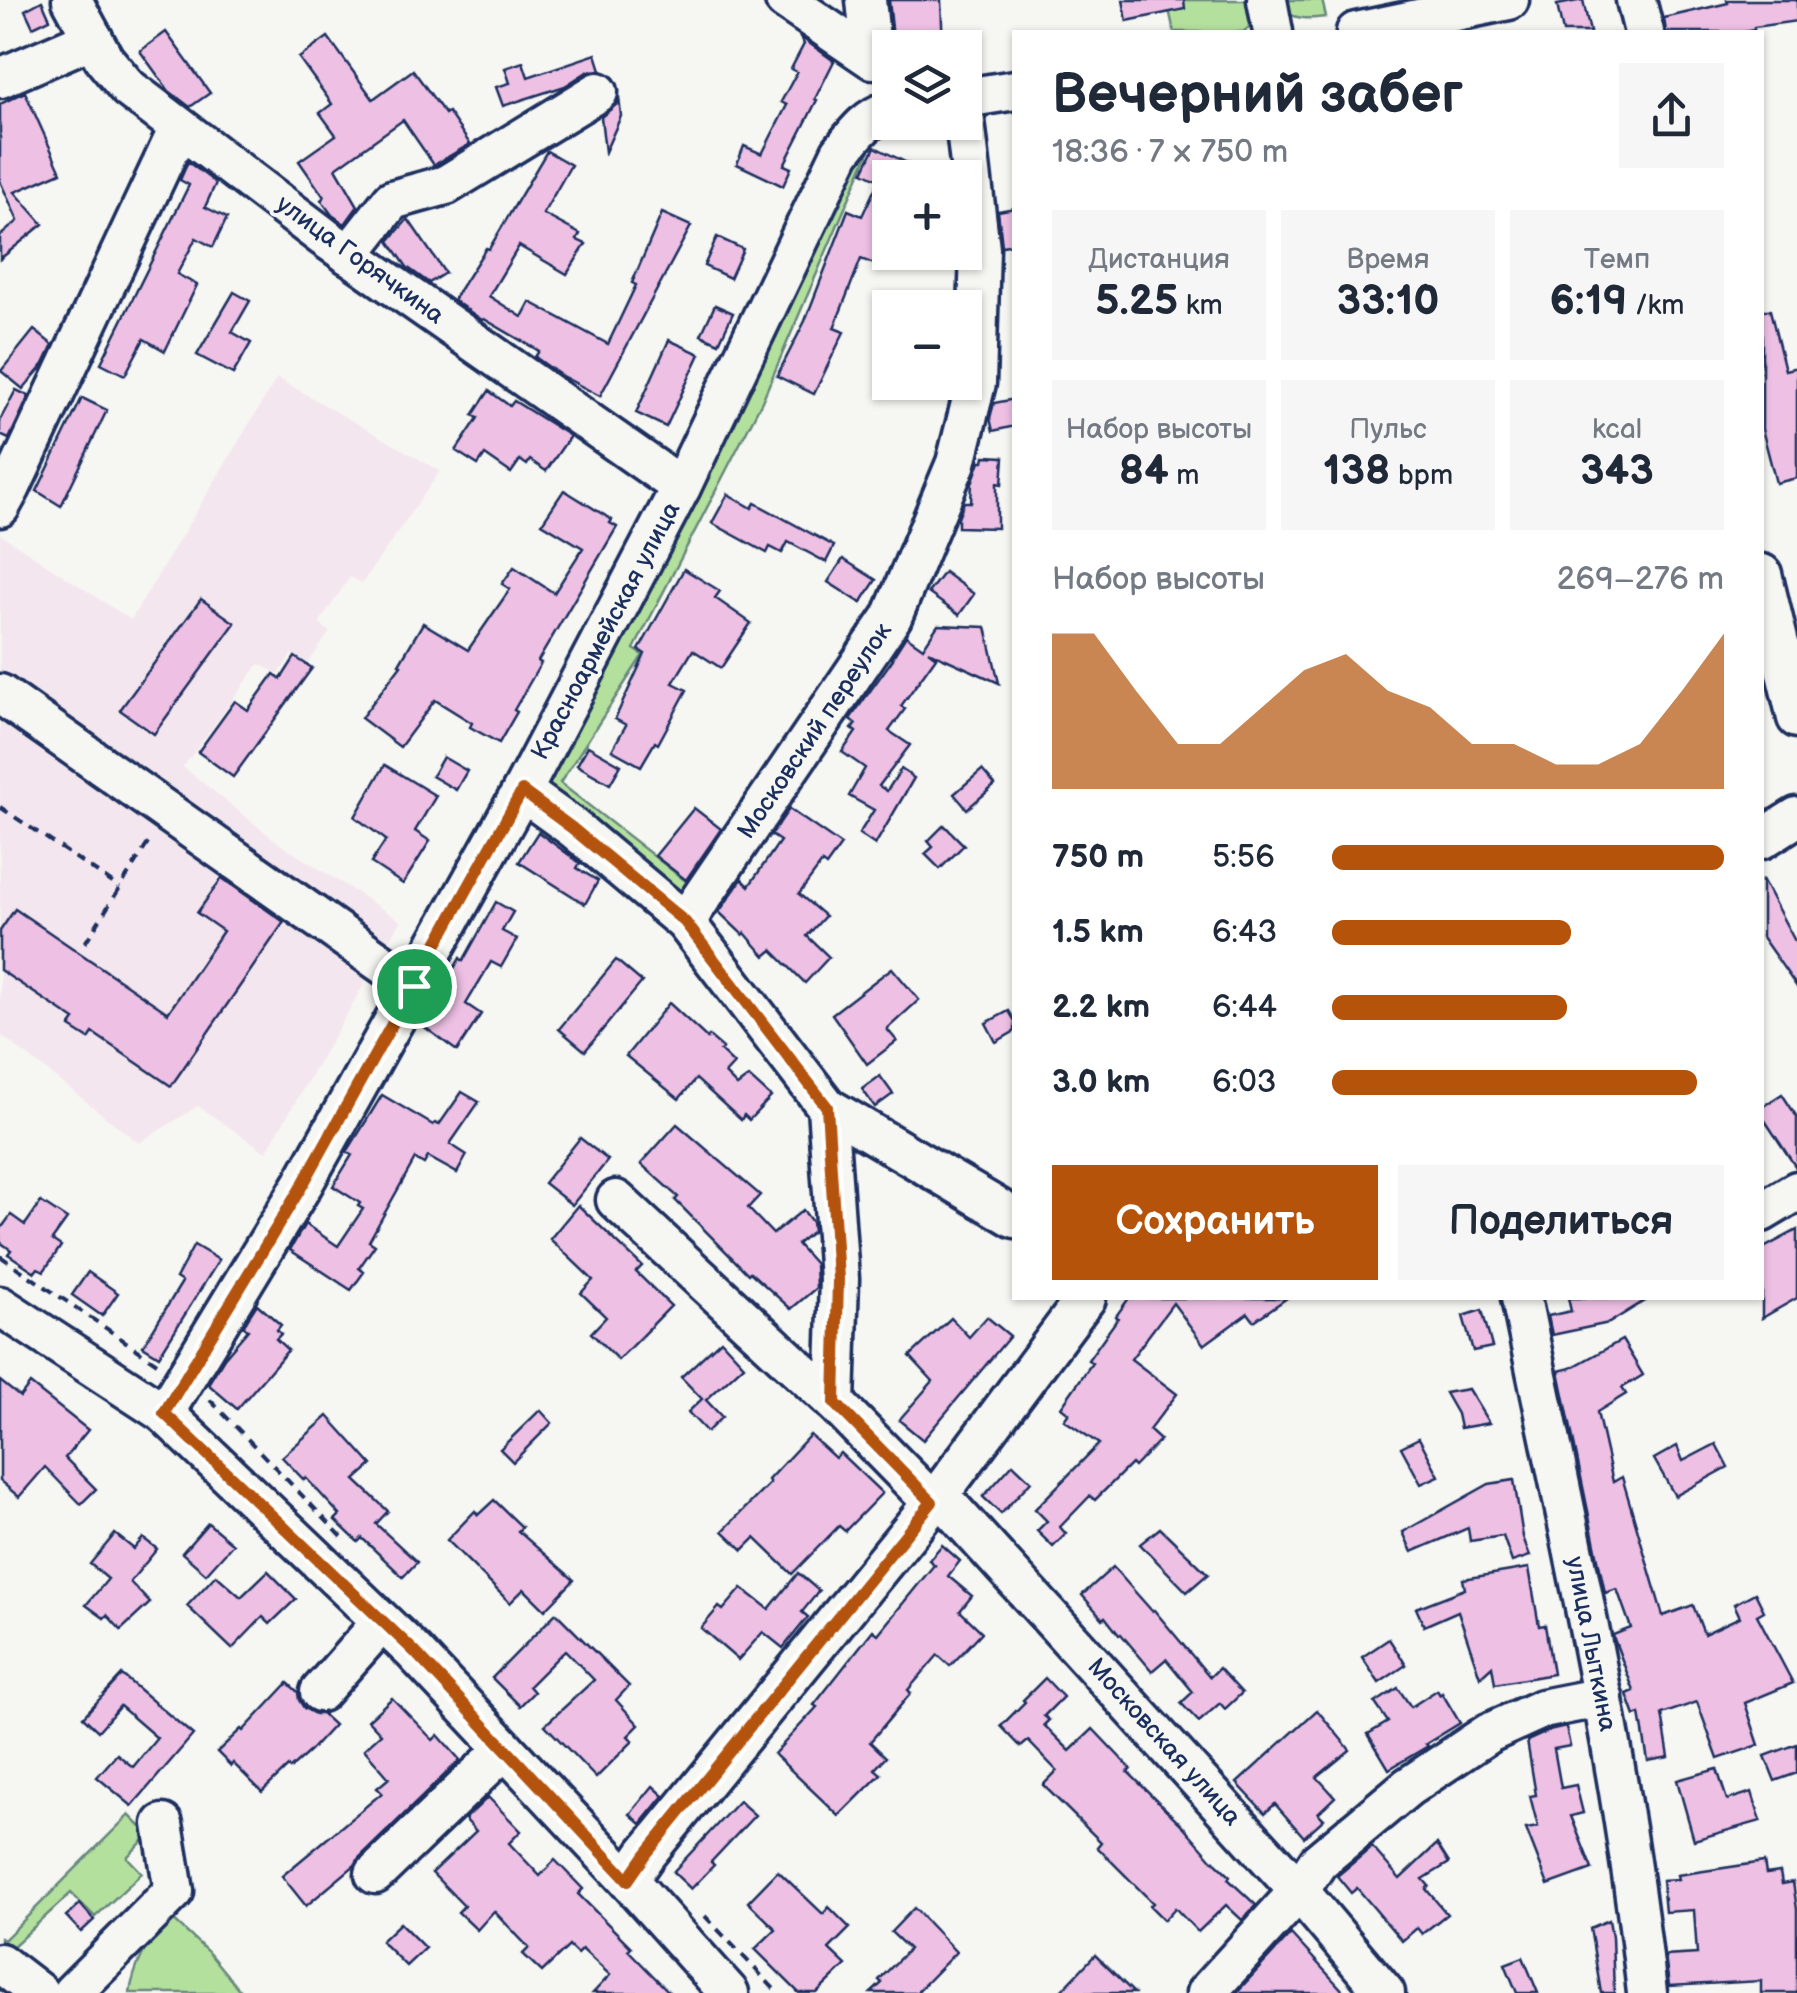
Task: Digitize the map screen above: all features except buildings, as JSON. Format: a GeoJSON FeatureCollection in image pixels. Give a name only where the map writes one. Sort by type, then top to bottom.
{"type":"FeatureCollection","features":[{"type":"Feature","properties":{"kind":"street","name":"улица Горячкина"},"geometry":{"type":"LineString","coordinates":[[72,0],[104,59],[128,88],[178,128],[349,255],[681,487]]}},
{"type":"Feature","properties":{"kind":"street"},"geometry":{"type":"LineString","coordinates":[[785,0],[872,59]]}},
{"type":"Feature","properties":{"kind":"street"},"geometry":{"type":"LineString","coordinates":[[866,0],[872,59]]}},
{"type":"Feature","properties":{"kind":"street"},"geometry":{"type":"LineString","coordinates":[[1267,0],[1273,30]]}},
{"type":"Feature","properties":{"kind":"street"},"geometry":{"type":"LineString","coordinates":[[1366,30],[1509,0]]}},
{"type":"Feature","properties":{"kind":"street"},"geometry":{"type":"LineString","coordinates":[[1636,0],[1644,30]]}},
{"type":"Feature","properties":{"kind":"street"},"geometry":{"type":"LineString","coordinates":[[0,78],[93,38]]}},
{"type":"Feature","properties":{"kind":"street"},"geometry":{"type":"LineString","coordinates":[[982,95],[1012,90]]}},
{"type":"Feature","properties":{"kind":"street"},"geometry":{"type":"LineString","coordinates":[[349,255],[392,200],[446,185],[598,92]]}},
{"type":"Feature","properties":{"kind":"street","name":"Красноармейская улица"},"geometry":{"type":"LineString","coordinates":[[164,1413],[303,1184],[522,791],[681,487],[841,152],[872,118]]}},
{"type":"Feature","properties":{"kind":"street"},"geometry":{"type":"LineString","coordinates":[[0,506],[178,128]]}},
{"type":"Feature","properties":{"kind":"street","name":"Московский переулок"},"geometry":{"type":"LineString","coordinates":[[685,922],[892,617],[956,463],[976,383],[980,249],[967,140]]}},
{"type":"Feature","properties":{"kind":"street"},"geometry":{"type":"LineString","coordinates":[[1764,582],[1797,718]]}},
{"type":"Feature","properties":{"kind":"street"},"geometry":{"type":"LineString","coordinates":[[0,694],[414,986]]}},
{"type":"Feature","properties":{"kind":"street"},"geometry":{"type":"LineString","coordinates":[[522,791],[685,922],[827,1107],[1011,1213]]}},
{"type":"Feature","properties":{"kind":"street"},"geometry":{"type":"LineString","coordinates":[[1764,838],[1797,818]]}},
{"type":"Feature","properties":{"kind":"street"},"geometry":{"type":"LineString","coordinates":[[827,1107],[838,1279],[835,1403]]}},
{"type":"Feature","properties":{"kind":"street"},"geometry":{"type":"LineString","coordinates":[[1764,1211],[1797,1191]]}},
{"type":"Feature","properties":{"kind":"street","name":"Московская улица"},"geometry":{"type":"LineString","coordinates":[[616,1200],[936,1498],[1299,1892],[1386,1993]]}},
{"type":"Feature","properties":{"kind":"street"},"geometry":{"type":"LineString","coordinates":[[628,1880],[936,1498],[1084,1300]]}},
{"type":"Feature","properties":{"kind":"street","name":"улица Лыткина"},"geometry":{"type":"LineString","coordinates":[[1521,1300],[1603,1696],[1647,1993]]}},
{"type":"Feature","properties":{"kind":"street"},"geometry":{"type":"LineString","coordinates":[[0,1306],[164,1413],[414,1651],[729,1993]]}},
{"type":"Feature","properties":{"kind":"street"},"geometry":{"type":"LineString","coordinates":[[320,1692],[382,1622]]}},
{"type":"Feature","properties":{"kind":"street"},"geometry":{"type":"LineString","coordinates":[[1206,1993],[1299,1892],[1318,1862],[1408,1787],[1489,1733],[1542,1709],[1603,1696]]}},
{"type":"Feature","properties":{"kind":"street"},"geometry":{"type":"LineString","coordinates":[[375,1874],[505,1749]]}},
{"type":"Feature","properties":{"kind":"street"},"geometry":{"type":"LineString","coordinates":[[72,1993],[174,1892],[163,1824]]}},
{"type":"Feature","properties":{"kind":"street"},"geometry":{"type":"LineString","coordinates":[[0,1963],[40,1993]]}},
{"type":"Feature","properties":{"kind":"path"},"geometry":{"type":"LineString","coordinates":[[0,807],[120,888]]}},
{"type":"Feature","properties":{"kind":"path"},"geometry":{"type":"LineString","coordinates":[[85,943],[168,812]]}},
{"type":"Feature","properties":{"kind":"shaded area"},"geometry":{"type":"Polygon","coordinates":[[[277,378],[440,471],[362,583],[350,577],[319,623],[330,632],[308,663],[292,654],[278,674],[259,664],[183,767],[280,844],[401,921],[266,1152],[198,1106],[139,1143],[0,1034],[0,534],[131,620],[277,378]]]}},
{"type":"Feature","properties":{"kind":"green space"},"geometry":{"type":"Polygon","coordinates":[[[1167,0],[1250,0],[1252,22],[1246,30],[1174,30],[1167,0]]]}},
{"type":"Feature","properties":{"kind":"green space"},"geometry":{"type":"Polygon","coordinates":[[[1282,0],[1322,0],[1326,17],[1294,16],[1284,11],[1282,0]]]}},
{"type":"Feature","properties":{"kind":"green space"},"geometry":{"type":"Polygon","coordinates":[[[872,137],[874,140],[762,401],[634,649],[643,655],[560,783],[696,889],[683,896],[541,787],[847,160],[872,137]]]}},
{"type":"Feature","properties":{"kind":"green space"},"geometry":{"type":"Polygon","coordinates":[[[129,1815],[149,1835],[127,1857],[142,1873],[95,1917],[71,1893],[11,1948],[0,1949],[0,1938],[4,1940],[129,1815]]]}},
{"type":"Feature","properties":{"kind":"green space"},"geometry":{"type":"Polygon","coordinates":[[[168,1915],[208,1952],[242,1993],[130,1993],[144,1952],[168,1915]]]}},
{"type":"Feature","properties":{"kind":"route"},"geometry":{"type":"LineString","coordinates":[[522,791],[685,922],[827,1107],[838,1279],[835,1403],[932,1502],[628,1880],[414,1651],[164,1413],[303,1184],[414,986],[522,791]]}}]}
